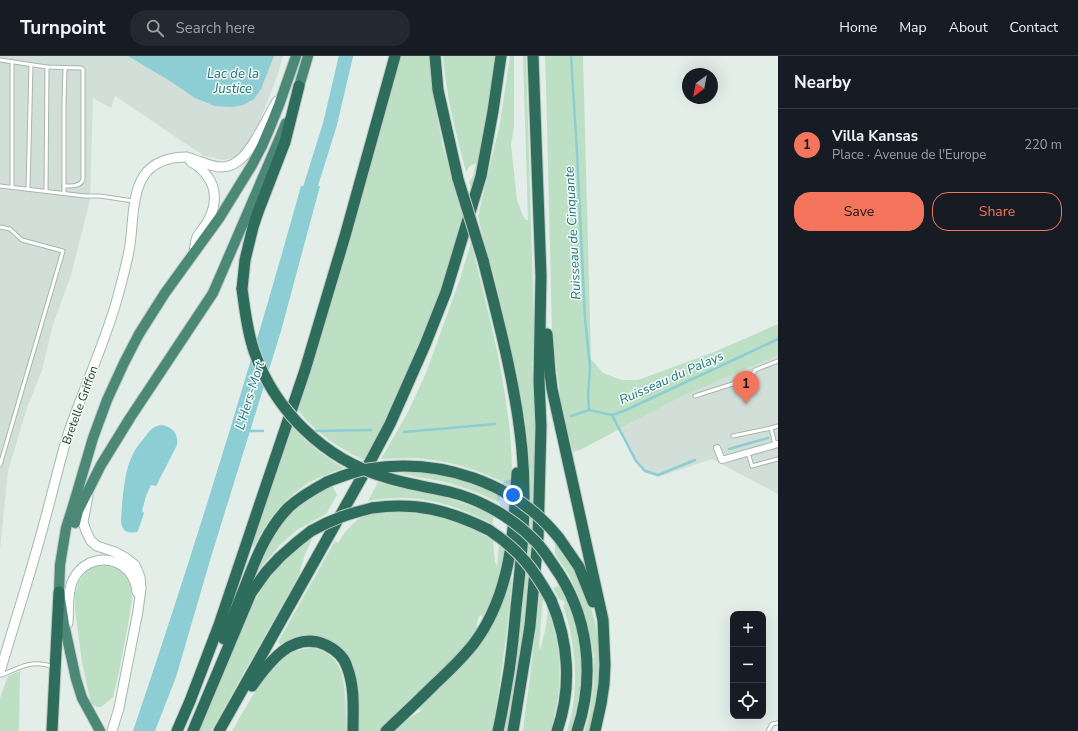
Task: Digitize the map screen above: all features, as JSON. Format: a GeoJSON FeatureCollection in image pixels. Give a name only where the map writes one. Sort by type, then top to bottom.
{"type":"FeatureCollection","features":[{"type":"Feature","properties":{"kind":"highway"},"geometry":{"type":"LineString","coordinates":[[52,731],[60,565],[66,528],[93,438],[107,400],[139,334],[165,293],[220,217],[252,165],[271,125],[296,56]]}},
{"type":"Feature","properties":{"kind":"highway"},"geometry":{"type":"LineString","coordinates":[[308,56],[285,142],[258,212],[244,260],[242,289],[246,317],[254,350],[259,363],[272,389],[283,406],[305,430],[331,451],[369,472],[398,481],[452,492],[472,500],[504,516],[526,532],[536,542],[563,578],[576,606],[583,629],[588,672],[586,695],[582,716],[577,731]]}},
{"type":"Feature","properties":{"kind":"highway"},"geometry":{"type":"LineString","coordinates":[[177,731],[219,626],[305,370],[346,236],[395,56]]}},
{"type":"Feature","properties":{"kind":"highway"},"geometry":{"type":"LineString","coordinates":[[435,56],[438,90],[458,179],[483,260],[503,341],[512,382],[522,450],[523,537],[508,676],[498,731]]}},
{"type":"Feature","properties":{"kind":"highway"},"geometry":{"type":"LineString","coordinates":[[219,731],[367,469],[390,424],[425,345],[446,292],[481,176],[501,56]]}},
{"type":"Feature","properties":{"kind":"highway"},"geometry":{"type":"LineString","coordinates":[[513,731],[530,626],[538,538],[541,426],[539,381],[541,276],[533,56]]}},
{"type":"Feature","properties":{"kind":"highway"},"geometry":{"type":"LineString","coordinates":[[89,711],[77,669],[68,623],[66,588],[66,571],[72,531],[78,511],[101,465],[113,445],[153,382],[213,293],[279,140],[299,86]]}},
{"type":"Feature","properties":{"kind":"highway"},"geometry":{"type":"LineString","coordinates":[[541,276],[545,288],[548,354],[552,389],[603,620],[605,665],[604,684],[595,731]]}},
{"type":"Feature","properties":{"kind":"highway"},"geometry":{"type":"LineString","coordinates":[[386,731],[460,659],[474,642],[496,605],[507,570],[513,530],[518,460],[518,420]]}},
{"type":"Feature","properties":{"kind":"highway"},"geometry":{"type":"LineString","coordinates":[[218,673],[220,649],[255,560],[267,536],[279,518],[288,508],[304,495],[327,482],[366,469],[386,467],[406,466],[436,468],[452,471],[481,480],[508,495],[534,513],[559,538],[579,567],[592,597],[603,641]]}},
{"type":"Feature","properties":{"kind":"highway"},"geometry":{"type":"LineString","coordinates":[[192,731],[251,593],[266,572],[280,557],[311,531],[340,517],[372,508],[388,506],[421,507],[457,516],[473,522],[489,530],[509,546],[521,556],[532,570],[551,600],[557,614],[565,646],[567,683],[564,705],[557,731]]}},
{"type":"Feature","properties":{"kind":"highway"},"geometry":{"type":"LineString","coordinates":[[59,592],[64,624],[76,679],[82,698],[100,731]]}},
{"type":"Feature","properties":{"kind":"highway"},"geometry":{"type":"LineString","coordinates":[[228,716],[266,668],[280,653],[295,644],[312,642],[320,643],[340,654],[347,666],[352,684],[353,731]]}},
{"type":"Feature","properties":{"kind":"main road","name":"Bretelle Griffon"},"geometry":{"type":"LineString","coordinates":[[0,672],[43,528],[69,431],[99,353],[116,303],[129,246],[138,186],[148,170],[156,163],[165,160],[188,157],[219,167],[228,166],[238,162],[246,155],[253,144],[285,86]]}},
{"type":"Feature","properties":{"kind":"main road"},"geometry":{"type":"LineString","coordinates":[[178,158],[195,164],[203,170],[210,179],[214,188],[214,207],[209,219],[197,238],[193,254]]}},
{"type":"Feature","properties":{"kind":"main road"},"geometry":{"type":"LineString","coordinates":[[88,492],[83,522],[91,541],[97,546],[126,558],[134,565],[140,576],[141,588],[138,611],[119,708],[112,731]]}},
{"type":"Feature","properties":{"kind":"main road"},"geometry":{"type":"LineString","coordinates":[[68,623],[70,589],[73,580],[78,572],[88,564],[98,560],[110,560],[122,565],[132,575],[136,588],[138,611]]}},
{"type":"Feature","properties":{"kind":"street"},"geometry":{"type":"LineString","coordinates":[[717,448],[722,460],[777,444]]}},
{"type":"Feature","properties":{"kind":"lane"},"geometry":{"type":"LineString","coordinates":[[0,60],[47,67],[83,69],[82,180],[77,186],[64,186]]}},
{"type":"Feature","properties":{"kind":"lane"},"geometry":{"type":"LineString","coordinates":[[12,62],[12,187]]}},
{"type":"Feature","properties":{"kind":"lane"},"geometry":{"type":"LineString","coordinates":[[28,189],[31,65]]}},
{"type":"Feature","properties":{"kind":"lane"},"geometry":{"type":"LineString","coordinates":[[46,191],[47,67]]}},
{"type":"Feature","properties":{"kind":"lane"},"geometry":{"type":"LineString","coordinates":[[64,193],[65,68]]}},
{"type":"Feature","properties":{"kind":"lane"},"geometry":{"type":"LineString","coordinates":[[0,186],[86,196],[100,196],[135,202]]}},
{"type":"Feature","properties":{"kind":"lane"},"geometry":{"type":"LineString","coordinates":[[0,227],[10,229],[22,240],[64,250],[0,465]]}},
{"type":"Feature","properties":{"kind":"lane"},"geometry":{"type":"LineString","coordinates":[[695,396],[751,378],[755,370],[778,361]]}},
{"type":"Feature","properties":{"kind":"lane"},"geometry":{"type":"LineString","coordinates":[[733,436],[778,426]]}},
{"type":"Feature","properties":{"kind":"lane"},"geometry":{"type":"LineString","coordinates":[[771,428],[777,444]]}},
{"type":"Feature","properties":{"kind":"lane"},"geometry":{"type":"LineString","coordinates":[[748,452],[752,466],[778,459]]}},
{"type":"Feature","properties":{"kind":"lane"},"geometry":{"type":"LineString","coordinates":[[0,675],[32,663],[44,664],[55,668]]}},
{"type":"Feature","properties":{"kind":"lane"},"geometry":{"type":"LineString","coordinates":[[768,731],[772,724],[778,723]]}},
{"type":"Feature","properties":{"kind":"shaded area"},"geometry":{"type":"Polygon","coordinates":[[[0,56],[283,56],[278,74],[259,123],[244,149],[233,158],[223,160],[204,156],[115,96],[111,108],[93,98],[90,200],[71,275],[53,325],[42,370],[27,408],[8,471],[0,549],[0,56]]]}},
{"type":"Feature","properties":{"kind":"shaded area"},"geometry":{"type":"Polygon","coordinates":[[[778,355],[778,494],[712,459],[658,477],[643,471],[618,430],[683,395],[778,355]]]}},
{"type":"Feature","properties":{"kind":"green space"},"geometry":{"type":"Polygon","coordinates":[[[400,56],[430,56],[434,98],[443,147],[465,221],[419,352],[366,461],[346,451],[328,439],[297,409],[368,174],[400,56]]]}},
{"type":"Feature","properties":{"kind":"green space"},"geometry":{"type":"Polygon","coordinates":[[[443,56],[497,56],[472,191],[469,182],[473,176],[476,163],[470,166],[466,172],[449,100],[443,56]]]}},
{"type":"Feature","properties":{"kind":"green space"},"geometry":{"type":"Polygon","coordinates":[[[510,56],[514,56],[514,127],[511,145],[517,200],[523,216],[526,220],[528,220],[523,56],[526,56],[534,323],[534,359],[532,362],[533,380],[535,377],[535,440],[533,526],[528,593],[523,639],[508,731],[504,731],[514,675],[525,574],[530,496],[529,456],[526,425],[517,374],[494,275],[487,255],[478,216],[500,123],[510,56]]]}},
{"type":"Feature","properties":{"kind":"green space"},"geometry":{"type":"Polygon","coordinates":[[[545,56],[583,56],[591,359],[603,373],[622,380],[638,380],[714,352],[778,324],[778,355],[680,397],[580,450],[573,452],[562,410],[552,332],[545,56]]]}},
{"type":"Feature","properties":{"kind":"green space"},"geometry":{"type":"Polygon","coordinates":[[[471,242],[492,329],[505,394],[511,451],[511,486],[480,472],[436,460],[420,458],[381,459],[408,412],[426,373],[461,276],[471,242]]]}},
{"type":"Feature","properties":{"kind":"green space"},"geometry":{"type":"Polygon","coordinates":[[[292,426],[316,449],[344,468],[310,482],[285,502],[270,519],[254,547],[251,546],[292,426]]]}},
{"type":"Feature","properties":{"kind":"green space"},"geometry":{"type":"Polygon","coordinates":[[[413,472],[436,474],[458,479],[479,486],[500,496],[498,502],[452,484],[399,473],[413,472]]]}},
{"type":"Feature","properties":{"kind":"green space"},"geometry":{"type":"Polygon","coordinates":[[[378,482],[395,487],[437,495],[482,510],[494,517],[492,524],[460,509],[437,502],[398,498],[368,501],[378,482]]]}},
{"type":"Feature","properties":{"kind":"green space"},"geometry":{"type":"Polygon","coordinates":[[[333,487],[337,495],[326,514],[297,530],[280,545],[256,573],[274,532],[296,506],[323,489],[333,487]]]}},
{"type":"Feature","properties":{"kind":"green space"},"geometry":{"type":"Polygon","coordinates":[[[391,512],[418,513],[444,518],[481,533],[493,541],[495,562],[497,566],[499,545],[505,551],[497,589],[485,618],[480,615],[476,631],[464,650],[380,731],[358,731],[355,679],[349,658],[316,637],[297,637],[281,645],[278,642],[335,541],[338,543],[343,535],[357,520],[371,514],[391,512]]]}},
{"type":"Feature","properties":{"kind":"green space"},"geometry":{"type":"Polygon","coordinates":[[[313,537],[305,554],[299,575],[211,731],[199,731],[243,624],[262,588],[298,547],[313,537]]]}},
{"type":"Feature","properties":{"kind":"green space"},"geometry":{"type":"Polygon","coordinates":[[[555,541],[572,566],[583,587],[596,626],[600,652],[600,679],[598,698],[591,731],[585,731],[590,711],[594,682],[594,656],[589,629],[581,602],[569,575],[555,554],[555,541]]]}},
{"type":"Feature","properties":{"kind":"green space"},"geometry":{"type":"Polygon","coordinates":[[[100,564],[114,567],[124,573],[130,584],[132,599],[113,697],[101,707],[97,707],[91,704],[82,662],[75,609],[75,593],[79,581],[88,570],[100,564]]]}},
{"type":"Feature","properties":{"kind":"green space"},"geometry":{"type":"Polygon","coordinates":[[[510,573],[512,581],[508,619],[492,731],[394,731],[409,718],[421,711],[419,707],[461,666],[510,573]]]}},
{"type":"Feature","properties":{"kind":"green space"},"geometry":{"type":"Polygon","coordinates":[[[562,584],[570,601],[581,642],[582,690],[573,731],[567,731],[573,708],[575,684],[573,648],[570,628],[563,606],[565,604],[564,601],[559,599],[553,588],[562,584]]]}},
{"type":"Feature","properties":{"kind":"green space"},"geometry":{"type":"Polygon","coordinates":[[[540,593],[543,598],[539,646],[540,650],[546,627],[548,608],[559,654],[560,669],[558,699],[551,731],[523,731],[525,712],[540,593]]]}},
{"type":"Feature","properties":{"kind":"green space"},"geometry":{"type":"Polygon","coordinates":[[[312,648],[329,655],[338,665],[344,683],[346,731],[232,731],[250,699],[274,666],[282,658],[291,653],[298,650],[312,648]]]}},
{"type":"Feature","properties":{"kind":"green space"},"geometry":{"type":"Polygon","coordinates":[[[20,671],[19,731],[0,731],[0,698],[8,676],[20,671]]]}},
{"type":"Feature","properties":{"kind":"water","name":"Lac de la Justice"},"geometry":{"type":"Polygon","coordinates":[[[128,56],[274,56],[261,89],[254,99],[243,105],[232,107],[215,106],[195,98],[128,56]]]}},
{"type":"Feature","properties":{"kind":"water"},"geometry":{"type":"Polygon","coordinates":[[[301,186],[320,186],[281,331],[211,557],[176,677],[155,731],[133,731],[221,460],[301,186]]]}},
{"type":"Feature","properties":{"kind":"water"},"geometry":{"type":"Polygon","coordinates":[[[162,425],[172,429],[176,434],[177,445],[156,486],[151,485],[146,496],[142,511],[144,513],[137,532],[127,532],[123,529],[121,520],[128,467],[134,451],[148,432],[154,427],[162,425]]]}},
{"type":"Feature","properties":{"kind":"waterway","name":"L'Hers-Mort"},"geometry":{"type":"LineString","coordinates":[[305,204],[330,124],[346,56]]}},
{"type":"Feature","properties":{"kind":"waterway","name":"Ruisseau de Cinquante"},"geometry":{"type":"LineString","coordinates":[[571,56],[585,318],[590,367],[588,396],[589,410]]}},
{"type":"Feature","properties":{"kind":"waterway","name":"Ruisseau du Palays"},"geometry":{"type":"LineString","coordinates":[[571,416],[589,410],[612,415],[626,410],[778,339]]}},
{"type":"Feature","properties":{"kind":"waterway"},"geometry":{"type":"LineString","coordinates":[[612,415],[636,461],[645,471],[658,475],[695,460]]}},
{"type":"Feature","properties":{"kind":"waterway"},"geometry":{"type":"LineString","coordinates":[[404,432],[495,424]]}},
{"type":"Feature","properties":{"kind":"waterway"},"geometry":{"type":"LineString","coordinates":[[312,431],[371,430]]}},
{"type":"Feature","properties":{"kind":"waterway"},"geometry":{"type":"LineString","coordinates":[[247,431],[263,431]]}},
{"type":"Feature","properties":{"kind":"waterway"},"geometry":{"type":"LineString","coordinates":[[729,449],[768,438]]}},
{"type":"Feature","properties":{"kind":"place","name":"Villa Kansas"},"geometry":{"type":"Point","coordinates":[746,404]}}]}
